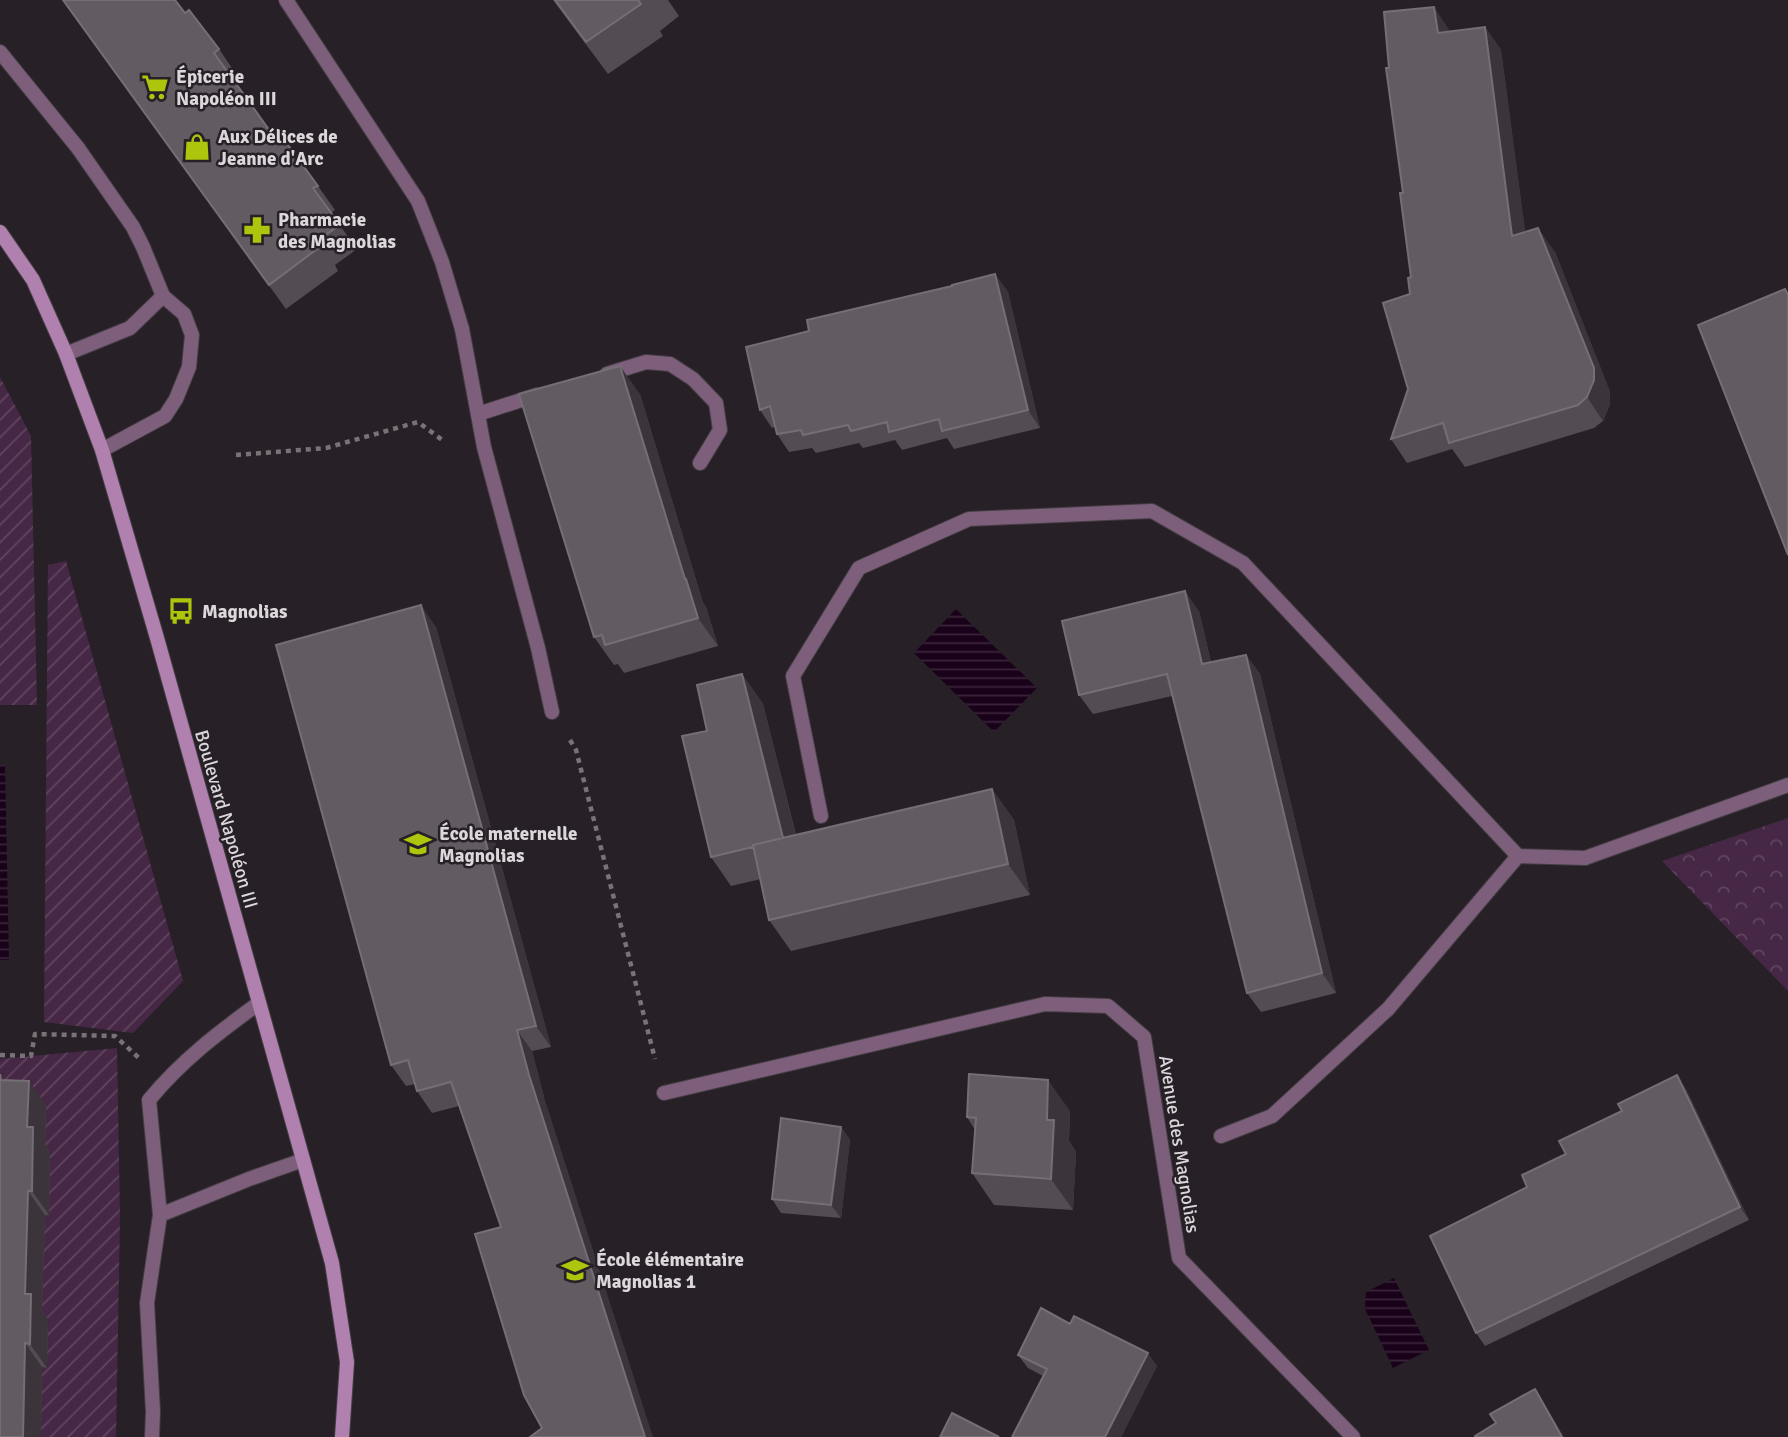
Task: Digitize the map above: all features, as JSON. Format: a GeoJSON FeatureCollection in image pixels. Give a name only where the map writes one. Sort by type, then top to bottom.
{"type":"FeatureCollection","features":[{"type":"Feature","properties":{"kind":"main road","name":"Boulevard Napoléon III"},"geometry":{"type":"LineString","coordinates":[[0,232],[33,281],[66,354],[102,450],[157,638],[332,1263],[347,1362],[342,1437]]}},
{"type":"Feature","properties":{"kind":"street"},"geometry":{"type":"LineString","coordinates":[[286,0],[418,201],[442,262],[462,329],[484,447],[552,712]]}},
{"type":"Feature","properties":{"kind":"street"},"geometry":{"type":"LineString","coordinates":[[0,52],[78,148],[133,227],[163,296],[184,314],[192,335],[189,367],[176,399],[165,416],[102,450]]}},
{"type":"Feature","properties":{"kind":"street"},"geometry":{"type":"LineString","coordinates":[[66,354],[130,328],[163,296]]}},
{"type":"Feature","properties":{"kind":"street"},"geometry":{"type":"LineString","coordinates":[[597,377],[646,362],[670,364],[693,379],[716,403],[720,430],[700,463]]}},
{"type":"Feature","properties":{"kind":"street"},"geometry":{"type":"LineString","coordinates":[[478,414],[548,392]]}},
{"type":"Feature","properties":{"kind":"street"},"geometry":{"type":"LineString","coordinates":[[821,816],[793,676],[859,568],[969,519],[1152,511],[1243,563],[1518,856],[1585,858],[1788,785]]}},
{"type":"Feature","properties":{"kind":"street"},"geometry":{"type":"LineString","coordinates":[[1221,1136],[1272,1116],[1388,1009],[1518,856]]}},
{"type":"Feature","properties":{"kind":"street"},"geometry":{"type":"LineString","coordinates":[[152,1437],[147,1303],[160,1214],[149,1100],[164,1082],[212,1038],[259,1003]]}},
{"type":"Feature","properties":{"kind":"street","name":"Avenue des Magnolias"},"geometry":{"type":"LineString","coordinates":[[664,1093],[1045,1004],[1108,1006],[1144,1037],[1179,1258],[1353,1437]]}},
{"type":"Feature","properties":{"kind":"street"},"geometry":{"type":"LineString","coordinates":[[160,1214],[303,1160]]}},
{"type":"Feature","properties":{"kind":"path"},"geometry":{"type":"LineString","coordinates":[[236,456],[326,448],[418,422],[461,453],[484,447]]}},
{"type":"Feature","properties":{"kind":"path"},"geometry":{"type":"LineString","coordinates":[[552,712],[576,750],[664,1093]]}},
{"type":"Feature","properties":{"kind":"path"},"geometry":{"type":"LineString","coordinates":[[0,1055],[31,1056],[35,1034],[115,1036],[164,1082]]}},
{"type":"Feature","properties":{"kind":"green space"},"geometry":{"type":"Polygon","coordinates":[[[0,377],[31,436],[37,705],[0,705],[0,377]]]}},
{"type":"Feature","properties":{"kind":"green space"},"geometry":{"type":"Polygon","coordinates":[[[66,561],[183,981],[133,1033],[44,1022],[48,565],[66,561]]]}},
{"type":"Feature","properties":{"kind":"green space"},"geometry":{"type":"Polygon","coordinates":[[[1788,818],[1788,991],[1662,861],[1788,818]]]}},
{"type":"Feature","properties":{"kind":"green space"},"geometry":{"type":"Polygon","coordinates":[[[117,1048],[120,1218],[116,1437],[0,1437],[0,1059],[117,1048]]]}},
{"type":"Feature","properties":{"kind":"shaded area"},"geometry":{"type":"Polygon","coordinates":[[[956,609],[1037,688],[994,732],[914,653],[956,609]]]}},
{"type":"Feature","properties":{"kind":"shaded area"},"geometry":{"type":"Polygon","coordinates":[[[0,765],[5,765],[9,960],[0,960],[0,765]]]}},
{"type":"Feature","properties":{"kind":"shaded area"},"geometry":{"type":"Polygon","coordinates":[[[1394,1278],[1429,1350],[1393,1368],[1365,1309],[1366,1292],[1394,1278]]]}},
{"type":"Feature","properties":{"kind":"building"},"geometry":{"type":"Polygon","coordinates":[[[63,0],[175,0],[185,13],[189,10],[219,49],[214,53],[275,138],[280,134],[318,186],[313,188],[340,225],[318,240],[321,246],[269,285],[63,0]]]}},
{"type":"Feature","properties":{"kind":"building"},"geometry":{"type":"Polygon","coordinates":[[[555,0],[638,0],[641,4],[586,42],[555,0]]]}},
{"type":"Feature","properties":{"kind":"building"},"geometry":{"type":"Polygon","coordinates":[[[1434,7],[1438,33],[1485,27],[1512,236],[1538,228],[1594,368],[1594,380],[1587,397],[1578,405],[1449,443],[1443,423],[1391,439],[1408,389],[1383,303],[1410,294],[1408,278],[1411,277],[1386,68],[1389,68],[1384,12],[1434,7]]]}},
{"type":"Feature","properties":{"kind":"building"},"geometry":{"type":"Polygon","coordinates":[[[995,274],[1028,410],[942,431],[939,419],[889,432],[887,422],[851,431],[848,425],[803,435],[801,430],[777,434],[770,406],[760,410],[746,347],[809,331],[807,320],[995,274]]]}},
{"type":"Feature","properties":{"kind":"building"},"geometry":{"type":"Polygon","coordinates":[[[1785,289],[1788,295],[1788,555],[1698,325],[1785,289]]]}},
{"type":"Feature","properties":{"kind":"building"},"geometry":{"type":"Polygon","coordinates":[[[620,366],[698,618],[605,645],[602,635],[594,637],[519,394],[620,366]]]}},
{"type":"Feature","properties":{"kind":"building"},"geometry":{"type":"Polygon","coordinates":[[[1185,591],[1202,664],[1246,655],[1322,973],[1247,993],[1167,674],[1079,695],[1062,621],[1185,591]]]}},
{"type":"Feature","properties":{"kind":"building"},"geometry":{"type":"Polygon","coordinates":[[[421,605],[536,1026],[517,1030],[529,1075],[645,1437],[530,1437],[542,1428],[524,1395],[475,1234],[501,1227],[451,1082],[417,1091],[408,1060],[391,1065],[276,645],[421,605]]]}},
{"type":"Feature","properties":{"kind":"building"},"geometry":{"type":"Polygon","coordinates":[[[742,674],[783,838],[711,857],[682,736],[707,731],[697,685],[742,674]]]}},
{"type":"Feature","properties":{"kind":"building"},"geometry":{"type":"Polygon","coordinates":[[[992,789],[1008,864],[769,920],[753,845],[992,789]]]}},
{"type":"Feature","properties":{"kind":"building"},"geometry":{"type":"Polygon","coordinates":[[[0,1074],[1,1080],[29,1081],[27,1127],[33,1127],[25,1294],[31,1294],[30,1344],[25,1343],[23,1437],[0,1437],[0,1074]]]}},
{"type":"Feature","properties":{"kind":"building"},"geometry":{"type":"Polygon","coordinates":[[[969,1074],[1048,1080],[1047,1120],[1054,1120],[1051,1179],[972,1173],[976,1118],[967,1117],[969,1074]]]}},
{"type":"Feature","properties":{"kind":"building"},"geometry":{"type":"Polygon","coordinates":[[[1677,1075],[1740,1207],[1476,1333],[1430,1236],[1527,1187],[1522,1175],[1566,1154],[1559,1141],[1622,1111],[1618,1104],[1677,1075]]]}},
{"type":"Feature","properties":{"kind":"building"},"geometry":{"type":"Polygon","coordinates":[[[781,1118],[841,1127],[831,1205],[772,1199],[781,1118]]]}},
{"type":"Feature","properties":{"kind":"building"},"geometry":{"type":"Polygon","coordinates":[[[1041,1308],[1070,1324],[1074,1316],[1148,1353],[1105,1437],[1012,1437],[1047,1369],[1018,1355],[1041,1308]]]}},
{"type":"Feature","properties":{"kind":"building"},"geometry":{"type":"Polygon","coordinates":[[[1535,1389],[1562,1437],[1475,1437],[1496,1423],[1490,1414],[1535,1389]]]}},
{"type":"Feature","properties":{"kind":"building"},"geometry":{"type":"Polygon","coordinates":[[[952,1413],[999,1437],[940,1437],[952,1413]]]}},
{"type":"Feature","properties":{"kind":"place","name":"Épicerie Napoléon III"},"geometry":{"type":"Point","coordinates":[155,87]}},
{"type":"Feature","properties":{"kind":"place","name":"Aux Délices de Jeanne d'Arc"},"geometry":{"type":"Point","coordinates":[197,147]}},
{"type":"Feature","properties":{"kind":"place","name":"Pharmacie des Magnolias"},"geometry":{"type":"Point","coordinates":[257,230]}},
{"type":"Feature","properties":{"kind":"place","name":"Magnolias"},"geometry":{"type":"Point","coordinates":[181,611]}},
{"type":"Feature","properties":{"kind":"place","name":"École maternelle Magnolias"},"geometry":{"type":"Point","coordinates":[418,844]}},
{"type":"Feature","properties":{"kind":"place","name":"École élémentaire Magnolias 1"},"geometry":{"type":"Point","coordinates":[575,1270]}}]}
